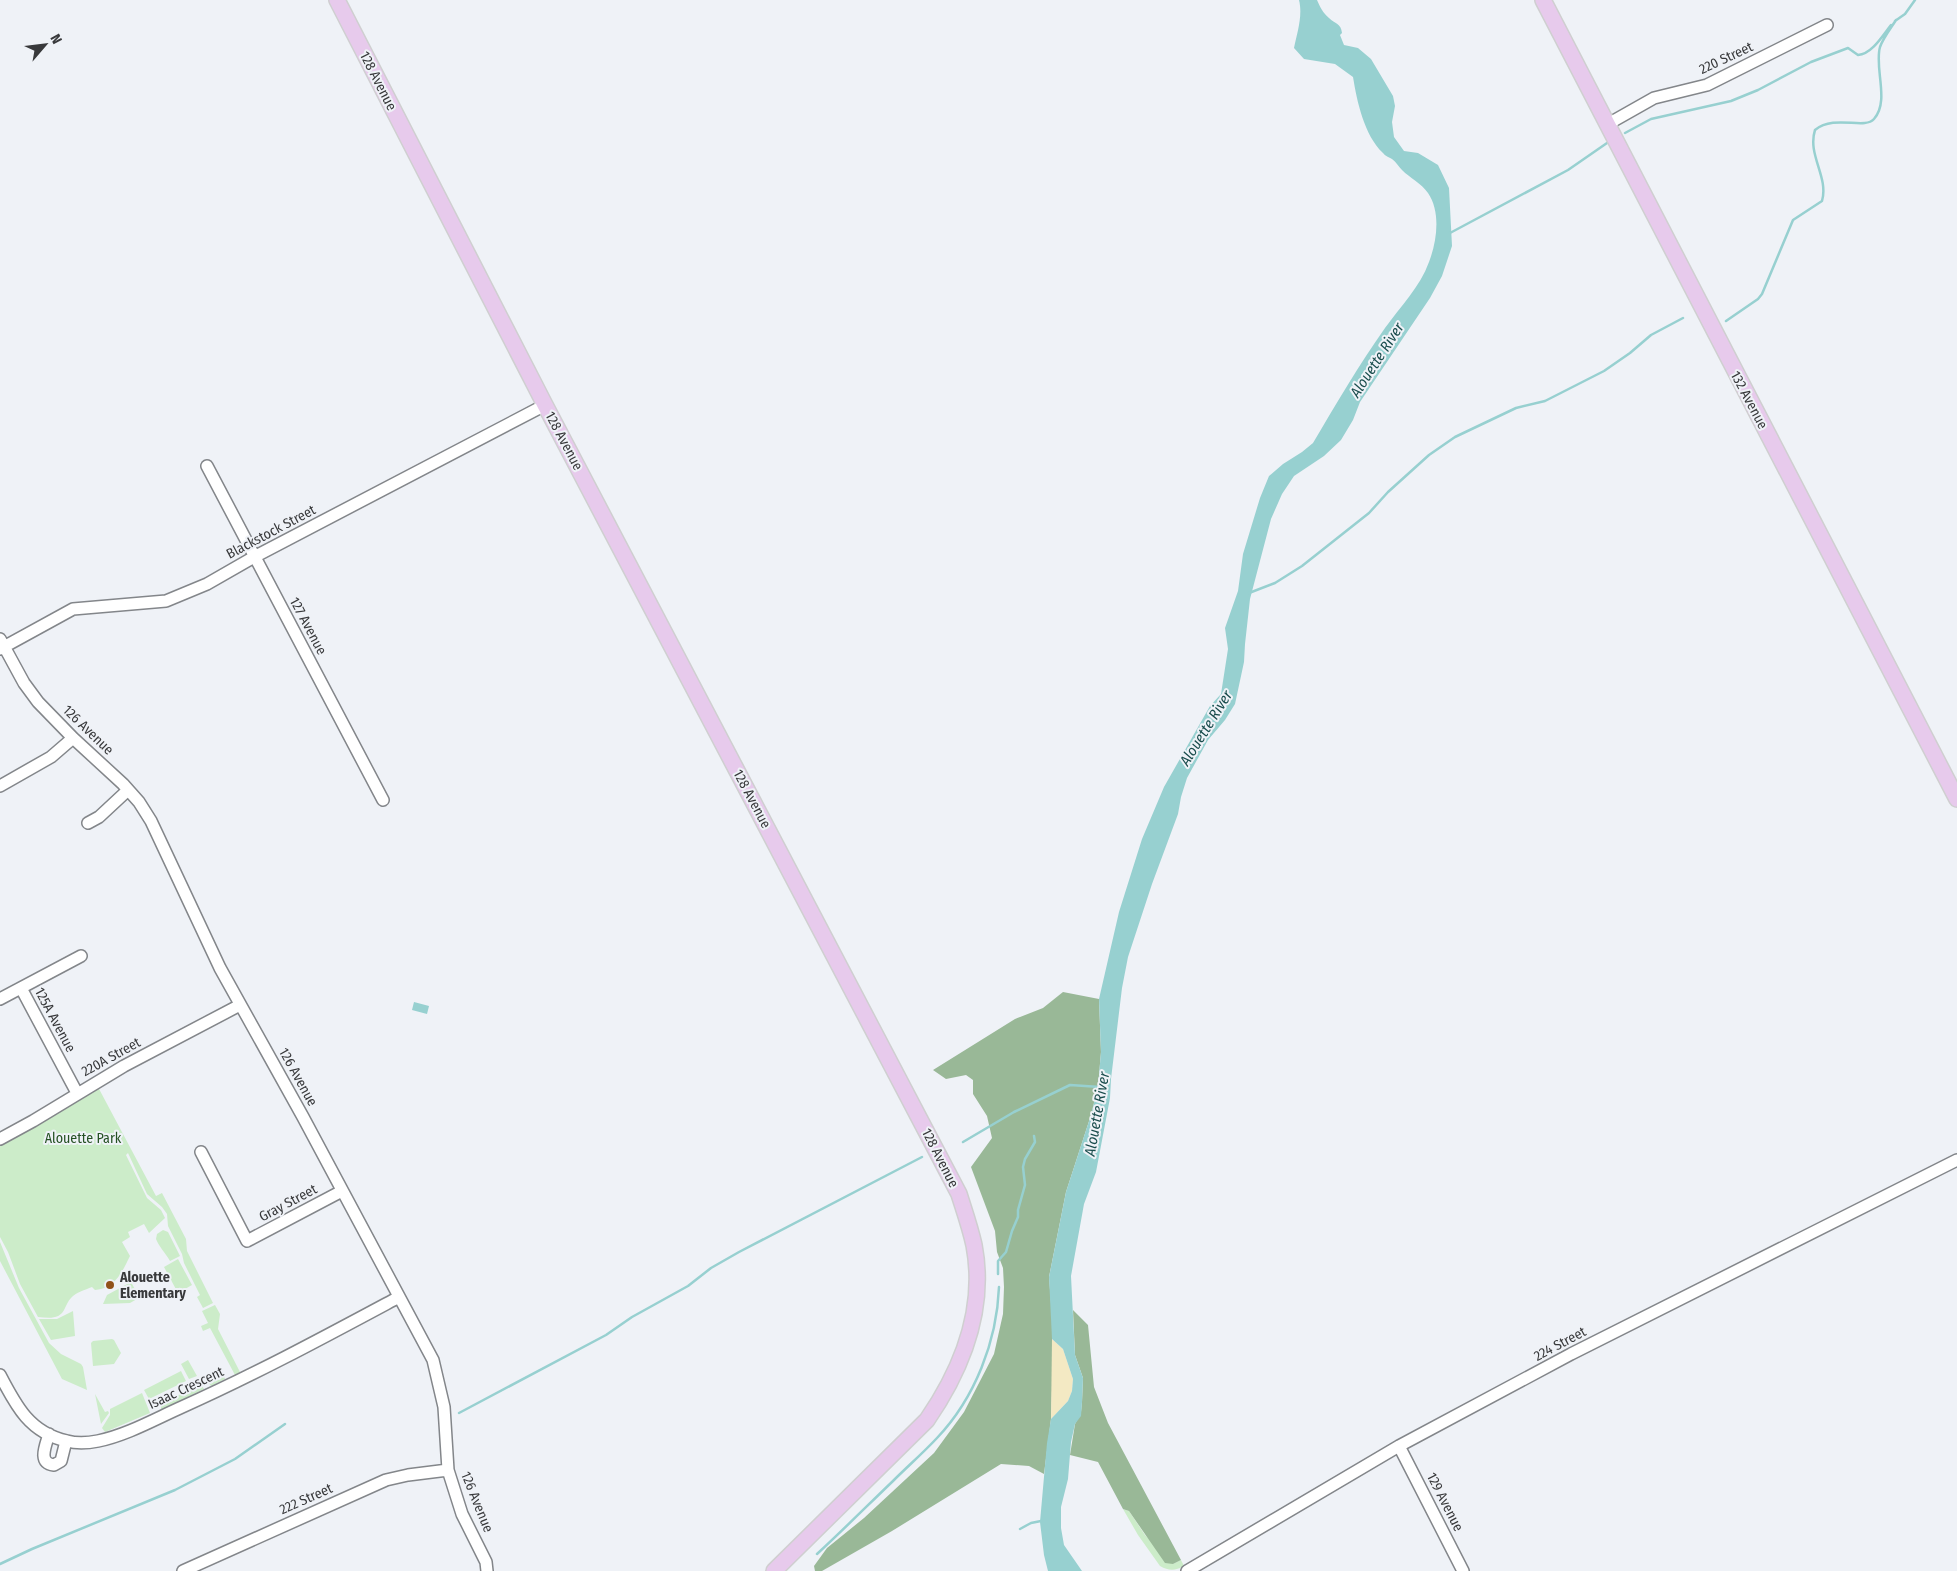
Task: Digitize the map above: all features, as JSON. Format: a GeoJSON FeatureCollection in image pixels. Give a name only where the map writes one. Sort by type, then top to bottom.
{"type":"FeatureCollection","features":[{"type":"Feature","properties":{"kind":"main road","name":"128 Avenue"},"geometry":{"type":"LineString","coordinates":[[337,0],[545,405],[959,1194],[974,1246],[977,1293],[971,1332],[957,1370],[941,1399],[927,1420],[774,1571]]}},
{"type":"Feature","properties":{"kind":"main road","name":"132 Avenue"},"geometry":{"type":"LineString","coordinates":[[1543,0],[1957,799]]}},
{"type":"Feature","properties":{"kind":"street","name":"220 Street"},"geometry":{"type":"LineString","coordinates":[[1608,124],[1654,98],[1707,85],[1827,25]]}},
{"type":"Feature","properties":{"kind":"street","name":"Blackstock Street"},"geometry":{"type":"LineString","coordinates":[[1,645],[73,609],[166,601],[207,584],[254,557],[545,405]]}},
{"type":"Feature","properties":{"kind":"street","name":"127 Avenue"},"geometry":{"type":"LineString","coordinates":[[207,466],[383,800]]}},
{"type":"Feature","properties":{"kind":"street","name":"126 Avenue"},"geometry":{"type":"LineString","coordinates":[[1,645],[38,702],[128,790],[151,821],[212,954],[433,1360],[444,1407],[448,1470],[460,1508],[486,1562],[487,1571]]}},
{"type":"Feature","properties":{"kind":"street"},"geometry":{"type":"LineString","coordinates":[[0,786],[51,757],[73,738]]}},
{"type":"Feature","properties":{"kind":"street"},"geometry":{"type":"LineString","coordinates":[[88,824],[99,817],[128,790]]}},
{"type":"Feature","properties":{"kind":"street"},"geometry":{"type":"LineString","coordinates":[[0,999],[82,956]]}},
{"type":"Feature","properties":{"kind":"street","name":"125A Avenue"},"geometry":{"type":"LineString","coordinates":[[21,988],[77,1093]]}},
{"type":"Feature","properties":{"kind":"street","name":"220A Street"},"geometry":{"type":"LineString","coordinates":[[0,1139],[124,1066],[240,1005]]}},
{"type":"Feature","properties":{"kind":"street","name":"Gray Street"},"geometry":{"type":"LineString","coordinates":[[201,1152],[247,1242],[342,1190]]}},
{"type":"Feature","properties":{"kind":"street","name":"224 Street"},"geometry":{"type":"LineString","coordinates":[[1187,1571],[1399,1446],[1571,1354],[1957,1160]]}},
{"type":"Feature","properties":{"kind":"street","name":"Isaac Crescent"},"geometry":{"type":"LineString","coordinates":[[0,1375],[25,1417],[38,1428],[66,1441],[78,1443],[98,1440],[151,1420],[270,1366],[399,1297]]}},
{"type":"Feature","properties":{"kind":"street"},"geometry":{"type":"LineString","coordinates":[[49,1434],[43,1454],[45,1461],[49,1464],[56,1464],[61,1460],[66,1441]]}},
{"type":"Feature","properties":{"kind":"street","name":"129 Avenue"},"geometry":{"type":"LineString","coordinates":[[1399,1446],[1463,1571]]}},
{"type":"Feature","properties":{"kind":"street","name":"222 Street"},"geometry":{"type":"LineString","coordinates":[[183,1571],[386,1480],[448,1470]]}},
{"type":"Feature","properties":{"kind":"green space"},"geometry":{"type":"Polygon","coordinates":[[[1063,992],[1099,999],[1101,1052],[1098,1087],[1066,1192],[1049,1277],[1052,1316],[1052,1389],[1051,1419],[1044,1474],[1029,1466],[1001,1464],[892,1531],[822,1571],[815,1571],[814,1566],[827,1548],[864,1518],[934,1453],[964,1412],[994,1354],[1003,1314],[1003,1268],[997,1252],[995,1231],[971,1167],[992,1138],[987,1116],[973,1094],[973,1080],[966,1075],[946,1079],[933,1070],[1015,1019],[1043,1008],[1063,992]]]}},
{"type":"Feature","properties":{"kind":"green space","name":"Alouette Park"},"geometry":{"type":"Polygon","coordinates":[[[98,1087],[156,1196],[162,1193],[186,1239],[187,1251],[213,1303],[203,1308],[197,1297],[200,1295],[168,1226],[167,1214],[147,1194],[128,1153],[126,1155],[147,1198],[161,1210],[165,1218],[149,1233],[144,1224],[128,1232],[130,1237],[122,1242],[130,1256],[117,1279],[108,1287],[95,1290],[92,1287],[75,1294],[60,1315],[50,1318],[38,1317],[20,1284],[0,1237],[0,1143],[98,1087]]]}},
{"type":"Feature","properties":{"kind":"green space"},"geometry":{"type":"Polygon","coordinates":[[[163,1230],[168,1232],[180,1256],[170,1261],[156,1239],[157,1234],[163,1230]]]}},
{"type":"Feature","properties":{"kind":"green space"},"geometry":{"type":"Polygon","coordinates":[[[0,1242],[19,1288],[49,1343],[61,1354],[81,1364],[87,1390],[62,1379],[0,1261],[0,1242]]]}},
{"type":"Feature","properties":{"kind":"green space"},"geometry":{"type":"Polygon","coordinates":[[[178,1259],[192,1285],[178,1293],[164,1267],[178,1259]]]}},
{"type":"Feature","properties":{"kind":"green space"},"geometry":{"type":"Polygon","coordinates":[[[131,1282],[137,1293],[134,1294],[137,1299],[130,1303],[103,1304],[107,1295],[131,1282]]]}},
{"type":"Feature","properties":{"kind":"green space"},"geometry":{"type":"Polygon","coordinates":[[[215,1305],[220,1314],[218,1329],[240,1372],[235,1375],[210,1328],[203,1331],[201,1326],[208,1323],[202,1311],[215,1305]]]}},
{"type":"Feature","properties":{"kind":"green space"},"geometry":{"type":"Polygon","coordinates":[[[1073,1310],[1088,1325],[1094,1387],[1108,1423],[1181,1560],[1173,1564],[1165,1563],[1129,1511],[1123,1509],[1098,1462],[1070,1455],[1075,1424],[1081,1412],[1083,1378],[1075,1355],[1073,1310]]]}},
{"type":"Feature","properties":{"kind":"green space"},"geometry":{"type":"Polygon","coordinates":[[[73,1311],[75,1336],[51,1340],[39,1319],[57,1319],[73,1311]]]}},
{"type":"Feature","properties":{"kind":"green space"},"geometry":{"type":"Polygon","coordinates":[[[112,1339],[121,1353],[114,1364],[93,1366],[91,1343],[93,1341],[112,1339]]]}},
{"type":"Feature","properties":{"kind":"green space"},"geometry":{"type":"Polygon","coordinates":[[[188,1360],[197,1376],[189,1379],[181,1364],[188,1360]]]}},
{"type":"Feature","properties":{"kind":"green space"},"geometry":{"type":"Polygon","coordinates":[[[181,1371],[186,1381],[149,1399],[144,1390],[181,1371]]]}},
{"type":"Feature","properties":{"kind":"green space"},"geometry":{"type":"Polygon","coordinates":[[[220,1375],[224,1376],[225,1379],[211,1386],[207,1381],[220,1375]]]}},
{"type":"Feature","properties":{"kind":"green space"},"geometry":{"type":"Polygon","coordinates":[[[201,1384],[204,1389],[161,1410],[161,1405],[166,1401],[201,1384]]]}},
{"type":"Feature","properties":{"kind":"green space"},"geometry":{"type":"Polygon","coordinates":[[[142,1393],[150,1413],[105,1432],[102,1428],[110,1415],[110,1409],[142,1393]]]}},
{"type":"Feature","properties":{"kind":"green space"},"geometry":{"type":"Polygon","coordinates":[[[95,1394],[105,1412],[108,1411],[109,1413],[101,1424],[95,1394]]]}},
{"type":"Feature","properties":{"kind":"green space"},"geometry":{"type":"Polygon","coordinates":[[[1123,1509],[1129,1511],[1145,1535],[1173,1564],[1181,1560],[1184,1566],[1172,1570],[1160,1566],[1138,1535],[1123,1509]]]}},
{"type":"Feature","properties":{"kind":"sand"},"geometry":{"type":"Polygon","coordinates":[[[1052,1339],[1063,1349],[1073,1379],[1072,1391],[1068,1401],[1051,1419],[1052,1339]]]}},
{"type":"Feature","properties":{"kind":"water","name":"Alouette River"},"geometry":{"type":"Polygon","coordinates":[[[1299,0],[1317,0],[1325,14],[1340,27],[1342,33],[1340,35],[1344,45],[1358,48],[1371,59],[1393,96],[1395,106],[1392,122],[1394,137],[1404,151],[1418,153],[1438,165],[1449,188],[1452,246],[1442,276],[1430,298],[1360,402],[1353,420],[1341,440],[1324,456],[1294,476],[1282,494],[1271,519],[1250,599],[1244,662],[1235,704],[1225,720],[1208,740],[1187,778],[1178,814],[1128,957],[1122,988],[1110,1098],[1096,1172],[1084,1204],[1071,1276],[1075,1355],[1083,1378],[1081,1416],[1075,1424],[1071,1442],[1068,1479],[1061,1507],[1061,1528],[1064,1545],[1082,1571],[1048,1571],[1040,1522],[1047,1443],[1051,1419],[1068,1401],[1072,1391],[1073,1379],[1063,1349],[1052,1339],[1049,1277],[1066,1192],[1098,1087],[1101,1052],[1099,999],[1119,912],[1142,839],[1164,787],[1210,706],[1221,694],[1228,649],[1225,628],[1238,591],[1243,554],[1260,498],[1269,476],[1313,443],[1366,356],[1420,280],[1429,262],[1436,236],[1435,209],[1428,193],[1376,146],[1362,117],[1353,77],[1335,64],[1304,59],[1294,48],[1300,18],[1299,0]]]}},
{"type":"Feature","properties":{"kind":"water"},"geometry":{"type":"Polygon","coordinates":[[[414,1002],[429,1006],[427,1014],[412,1010],[414,1002]]]}},
{"type":"Feature","properties":{"kind":"waterway"},"geometry":{"type":"LineString","coordinates":[[1895,21],[1905,14],[1915,0]]}},
{"type":"Feature","properties":{"kind":"waterway"},"geometry":{"type":"LineString","coordinates":[[1726,321],[1758,299],[1762,294],[1793,220],[1822,201],[1823,183],[1813,139],[1815,130],[1831,123],[1869,122],[1879,112],[1881,103],[1880,47],[1896,20]]}},
{"type":"Feature","properties":{"kind":"waterway"},"geometry":{"type":"LineString","coordinates":[[1625,133],[1651,119],[1731,101],[1758,90],[1811,62],[1848,48],[1858,55],[1863,54],[1877,43],[1891,25]]}},
{"type":"Feature","properties":{"kind":"waterway"},"geometry":{"type":"LineString","coordinates":[[1450,233],[1568,170],[1607,143]]}},
{"type":"Feature","properties":{"kind":"waterway"},"geometry":{"type":"LineString","coordinates":[[1249,593],[1275,583],[1302,566],[1369,513],[1388,492],[1429,455],[1455,437],[1516,408],[1545,401],[1604,371],[1630,353],[1651,335],[1683,318]]}},
{"type":"Feature","properties":{"kind":"waterway","name":"Alouette River"},"geometry":{"type":"LineString","coordinates":[[963,1142],[1014,1112],[1070,1085],[1100,1087]]}},
{"type":"Feature","properties":{"kind":"waterway"},"geometry":{"type":"LineString","coordinates":[[998,1274],[998,1261],[1006,1252],[1018,1217],[1025,1185],[1023,1167],[1025,1159],[1035,1142],[1034,1136]]}},
{"type":"Feature","properties":{"kind":"waterway"},"geometry":{"type":"LineString","coordinates":[[459,1413],[606,1335],[632,1317],[688,1286],[711,1268],[739,1252],[922,1157]]}},
{"type":"Feature","properties":{"kind":"waterway"},"geometry":{"type":"LineString","coordinates":[[817,1554],[932,1444],[962,1405],[973,1387],[989,1348],[994,1328],[999,1287]]}},
{"type":"Feature","properties":{"kind":"waterway"},"geometry":{"type":"LineString","coordinates":[[0,1564],[175,1490],[235,1459],[285,1424]]}},
{"type":"Feature","properties":{"kind":"waterway"},"geometry":{"type":"LineString","coordinates":[[1020,1529],[1031,1523],[1041,1521]]}},
{"type":"Feature","properties":{"kind":"place","name":"Alouette Elementary"},"geometry":{"type":"Point","coordinates":[110,1285]}}]}
